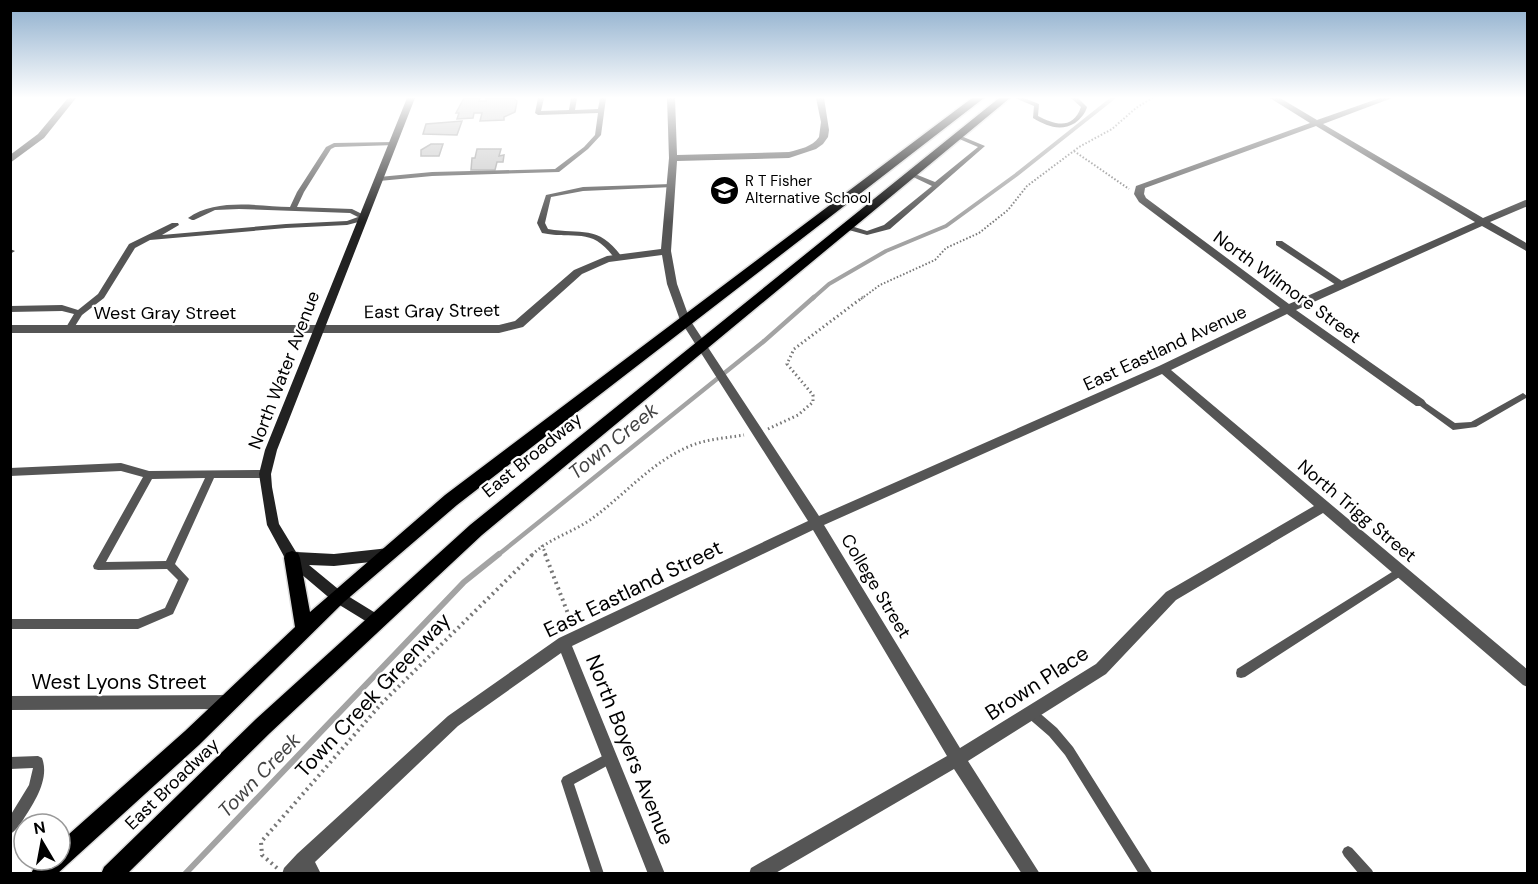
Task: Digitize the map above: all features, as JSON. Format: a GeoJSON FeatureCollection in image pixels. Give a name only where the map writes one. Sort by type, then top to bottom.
{"type":"FeatureCollection","features":[{"type":"Feature","properties":{"kind":"main road","name":"North Water Avenue"},"geometry":{"type":"LineString","coordinates":[[377,622],[338,597],[292,558],[273,525],[265,474],[271,450],[395,139]]}},
{"type":"Feature","properties":{"kind":"main road","name":"East Broadway"},"geometry":{"type":"LineString","coordinates":[[72,845],[192,738],[338,597],[451,500],[924,139]]}},
{"type":"Feature","properties":{"kind":"main road","name":"East Broadway"},"geometry":{"type":"LineString","coordinates":[[111,873],[263,726],[476,530],[955,139]]}},
{"type":"Feature","properties":{"kind":"main road"},"geometry":{"type":"LineString","coordinates":[[304,629],[292,558],[334,560],[389,554]]}},
{"type":"Feature","properties":{"kind":"street"},"geometry":{"type":"LineString","coordinates":[[10,160],[37,139]]}},
{"type":"Feature","properties":{"kind":"street"},"geometry":{"type":"LineString","coordinates":[[666,250],[672,139]]}},
{"type":"Feature","properties":{"kind":"street"},"geometry":{"type":"LineString","coordinates":[[673,158],[789,155],[801,152],[824,139]]}},
{"type":"Feature","properties":{"kind":"street"},"geometry":{"type":"LineString","coordinates":[[1139,194],[1141,186],[1272,139]]}},
{"type":"Feature","properties":{"kind":"street"},"geometry":{"type":"LineString","coordinates":[[1344,139],[1527,249]]}},
{"type":"Feature","properties":{"kind":"street","name":"North Wilmore Street"},"geometry":{"type":"LineString","coordinates":[[1139,194],[1142,200],[1288,309],[1420,403]]}},
{"type":"Feature","properties":{"kind":"street","name":"East Eastland Avenue"},"geometry":{"type":"LineString","coordinates":[[816,523],[1163,369],[1288,309],[1527,202]]}},
{"type":"Feature","properties":{"kind":"street","name":"College Street"},"geometry":{"type":"LineString","coordinates":[[666,250],[672,284],[685,320],[759,432],[957,759],[1032,873]]}},
{"type":"Feature","properties":{"kind":"street","name":"East Gray Street"},"geometry":{"type":"LineString","coordinates":[[319,330],[499,329],[519,324],[578,272],[607,259],[666,250]]}},
{"type":"Feature","properties":{"kind":"street","name":"West Gray Street"},"geometry":{"type":"LineString","coordinates":[[10,329],[319,330]]}},
{"type":"Feature","properties":{"kind":"street","name":"North Trigg Street"},"geometry":{"type":"LineString","coordinates":[[1163,369],[1527,680]]}},
{"type":"Feature","properties":{"kind":"street","name":"Brown Place"},"geometry":{"type":"LineString","coordinates":[[757,873],[957,759],[1101,669],[1171,596],[1323,507]]}},
{"type":"Feature","properties":{"kind":"street","name":"East Eastland Street"},"geometry":{"type":"LineString","coordinates":[[290,873],[308,867],[453,721],[564,643],[816,523]]}},
{"type":"Feature","properties":{"kind":"street","name":"North Boyers Avenue"},"geometry":{"type":"LineString","coordinates":[[564,643],[657,873]]}},
{"type":"Feature","properties":{"kind":"street","name":"West Lyons Street"},"geometry":{"type":"LineString","coordinates":[[10,703],[229,702]]}},
{"type":"Feature","properties":{"kind":"lane"},"geometry":{"type":"LineString","coordinates":[[379,179],[421,174],[557,171],[594,139]]}},
{"type":"Feature","properties":{"kind":"lane"},"geometry":{"type":"LineString","coordinates":[[848,227],[862,233],[880,230],[982,146],[964,139]]}},
{"type":"Feature","properties":{"kind":"lane"},"geometry":{"type":"LineString","coordinates":[[293,207],[300,191],[309,181],[328,148],[334,145],[393,144]]}},
{"type":"Feature","properties":{"kind":"lane"},"geometry":{"type":"LineString","coordinates":[[913,175],[936,185]]}},
{"type":"Feature","properties":{"kind":"lane"},"geometry":{"type":"LineString","coordinates":[[618,257],[608,242],[598,238],[578,233],[545,231],[541,223],[548,195],[583,189],[671,186]]}},
{"type":"Feature","properties":{"kind":"lane"},"geometry":{"type":"LineString","coordinates":[[192,218],[214,208],[293,207],[324,211],[352,211],[364,218]]}},
{"type":"Feature","properties":{"kind":"lane"},"geometry":{"type":"LineString","coordinates":[[148,238],[235,229],[346,223],[364,218]]}},
{"type":"Feature","properties":{"kind":"lane"},"geometry":{"type":"LineString","coordinates":[[69,329],[79,313],[101,296],[132,246],[176,225]]}},
{"type":"Feature","properties":{"kind":"lane"},"geometry":{"type":"LineString","coordinates":[[1279,243],[1342,285]]}},
{"type":"Feature","properties":{"kind":"lane"},"geometry":{"type":"LineString","coordinates":[[10,309],[62,308],[79,313]]}},
{"type":"Feature","properties":{"kind":"lane"},"geometry":{"type":"LineString","coordinates":[[1420,403],[1453,427],[1473,425],[1523,396]]}},
{"type":"Feature","properties":{"kind":"lane"},"geometry":{"type":"LineString","coordinates":[[10,471],[121,467],[149,475],[265,474]]}},
{"type":"Feature","properties":{"kind":"lane"},"geometry":{"type":"LineString","coordinates":[[10,624],[138,624],[170,610],[184,579],[169,564],[98,566],[149,475]]}},
{"type":"Feature","properties":{"kind":"lane"},"geometry":{"type":"LineString","coordinates":[[169,564],[211,475]]}},
{"type":"Feature","properties":{"kind":"lane"},"geometry":{"type":"LineString","coordinates":[[1241,673],[1400,572]]}},
{"type":"Feature","properties":{"kind":"lane"},"geometry":{"type":"LineString","coordinates":[[1031,713],[1053,732],[1069,751],[1147,873]]}},
{"type":"Feature","properties":{"kind":"lane"},"geometry":{"type":"LineString","coordinates":[[598,873],[567,781],[610,758]]}},
{"type":"Feature","properties":{"kind":"lane"},"geometry":{"type":"LineString","coordinates":[[10,763],[38,762],[40,771],[34,788],[10,828]]}},
{"type":"Feature","properties":{"kind":"lane"},"geometry":{"type":"LineString","coordinates":[[1348,852],[1368,873]]}},
{"type":"Feature","properties":{"kind":"path","name":"Town Creek Greenway"},"geometry":{"type":"LineString","coordinates":[[283,873],[262,855],[261,842],[382,703],[542,545],[571,532],[595,516],[648,471],[688,446],[759,432],[808,409],[813,402],[813,395],[787,364],[794,350],[880,285],[935,260],[946,248],[979,233],[1008,210],[1027,186],[1074,151],[1094,139]]}},
{"type":"Feature","properties":{"kind":"path"},"geometry":{"type":"LineString","coordinates":[[1074,151],[1139,194]]}},
{"type":"Feature","properties":{"kind":"path"},"geometry":{"type":"LineString","coordinates":[[542,545],[569,616]]}},
{"type":"Feature","properties":{"kind":"building"},"geometry":{"type":"Polygon","coordinates":[[[431,144],[443,144],[439,156],[421,156],[421,150],[431,144]]]}},
{"type":"Feature","properties":{"kind":"building"},"geometry":{"type":"Polygon","coordinates":[[[477,149],[501,149],[499,156],[504,155],[503,162],[497,162],[495,170],[471,170],[472,158],[475,158],[477,149]]]}},
{"type":"Feature","properties":{"kind":"waterway","name":"Town Creek"},"geometry":{"type":"LineString","coordinates":[[812,299],[829,284],[886,251],[946,226],[1061,139]]}},
{"type":"Feature","properties":{"kind":"waterway","name":"Town Creek"},"geometry":{"type":"LineString","coordinates":[[498,555],[763,342],[814,297]]}},
{"type":"Feature","properties":{"kind":"waterway","name":"Town Creek"},"geometry":{"type":"LineString","coordinates":[[185,874],[464,582],[499,554]]}},
{"type":"Feature","properties":{"kind":"place","name":"R T Fisher Alternative School"},"geometry":{"type":"Point","coordinates":[724,190]}}]}
